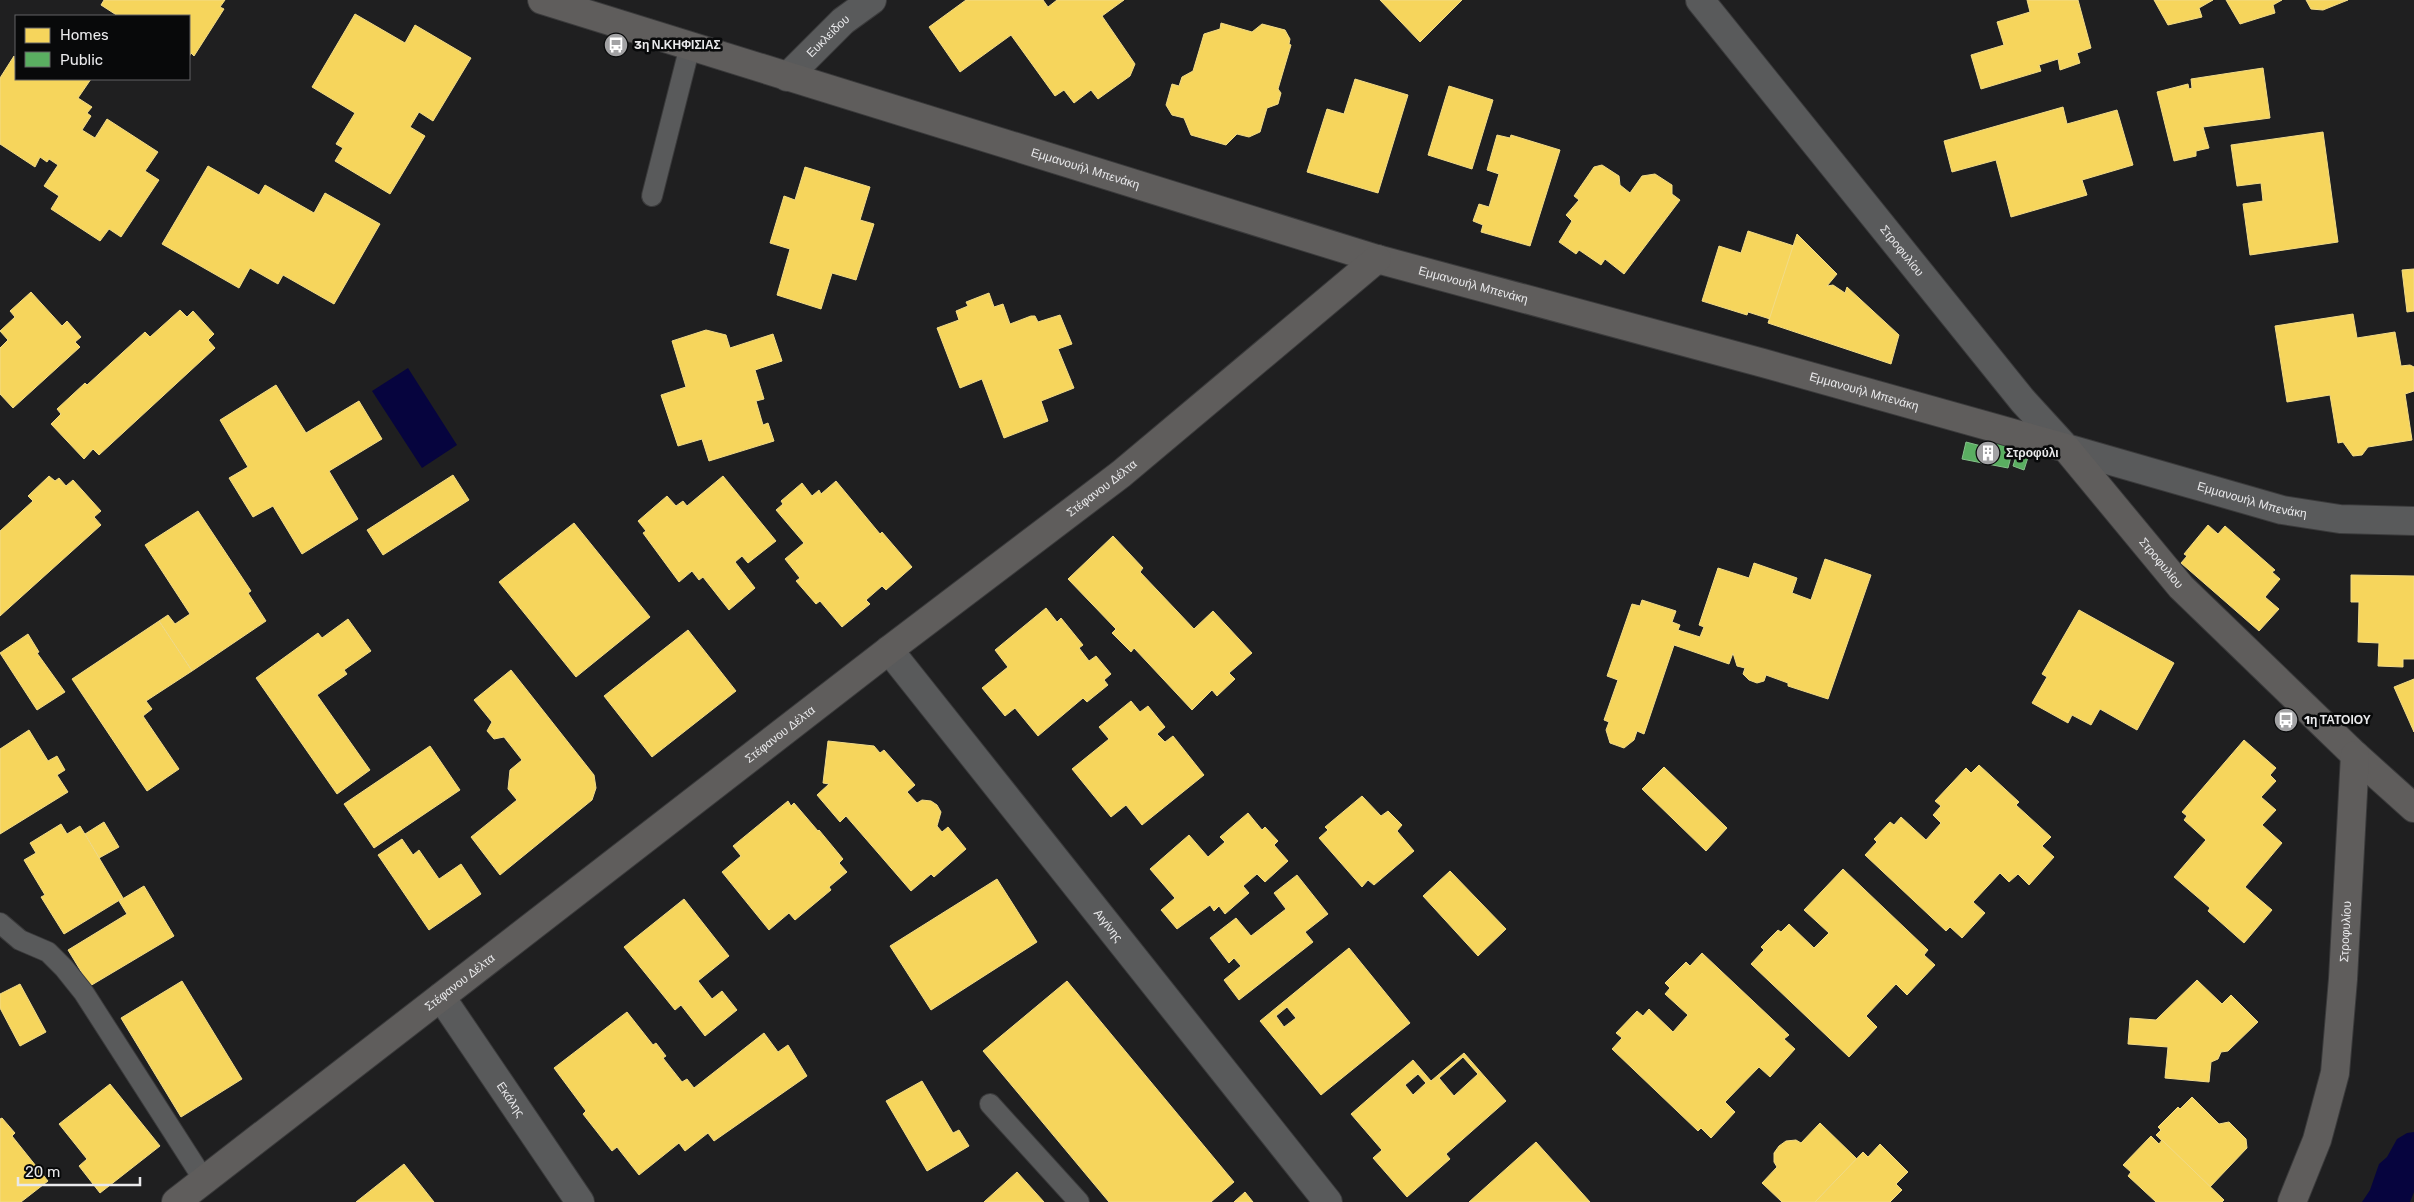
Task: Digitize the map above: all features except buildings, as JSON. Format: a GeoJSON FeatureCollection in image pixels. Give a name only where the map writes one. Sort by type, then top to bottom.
{"type":"FeatureCollection","features":[{"type":"Feature","properties":{"kind":"main road","name":"Εμμανουήλ Μπενάκη"},"geometry":{"type":"LineString","coordinates":[[542,0],[787,78],[1377,260],[1764,363],[2066,448]]}},
{"type":"Feature","properties":{"kind":"main road","name":"Στέφανου Δέλτα"},"geometry":{"type":"LineString","coordinates":[[176,1202],[889,650],[1121,474],[1377,260]]}},
{"type":"Feature","properties":{"kind":"main road","name":"Στροφυλίου"},"geometry":{"type":"LineString","coordinates":[[2066,448],[2181,587],[2355,755],[2343,979],[2335,1073],[2317,1140],[2292,1202]]}},
{"type":"Feature","properties":{"kind":"main road"},"geometry":{"type":"LineString","coordinates":[[2355,755],[2414,808]]}},
{"type":"Feature","properties":{"kind":"street","name":"Ευκλείδου"},"geometry":{"type":"LineString","coordinates":[[787,78],[844,21],[872,0]]}},
{"type":"Feature","properties":{"kind":"street","name":"Στροφυλίου"},"geometry":{"type":"LineString","coordinates":[[1700,0],[2023,401],[2066,448]]}},
{"type":"Feature","properties":{"kind":"street","name":"Εμμανουήλ Μπενάκη"},"geometry":{"type":"LineString","coordinates":[[2066,448],[2282,510],[2340,519],[2414,521]]}},
{"type":"Feature","properties":{"kind":"street","name":"Αιγίνης"},"geometry":{"type":"LineString","coordinates":[[889,650],[1328,1202]]}},
{"type":"Feature","properties":{"kind":"street","name":"Εκάλης"},"geometry":{"type":"LineString","coordinates":[[442,997],[580,1202]]}},
{"type":"Feature","properties":{"kind":"lane"},"geometry":{"type":"LineString","coordinates":[[652,196],[690,46]]}},
{"type":"Feature","properties":{"kind":"lane"},"geometry":{"type":"LineString","coordinates":[[0,923],[20,940],[48,952],[84,993],[204,1180]]}},
{"type":"Feature","properties":{"kind":"lane"},"geometry":{"type":"LineString","coordinates":[[990,1104],[1079,1202]]}},
{"type":"Feature","properties":{"kind":"shaded area"},"geometry":{"type":"Polygon","coordinates":[[[408,368],[457,445],[422,468],[372,391],[408,368]]]}},
{"type":"Feature","properties":{"kind":"shaded area"},"geometry":{"type":"Polygon","coordinates":[[[2414,1132],[2414,1192],[2410,1202],[2362,1202],[2370,1190],[2379,1164],[2387,1157],[2397,1139],[2407,1133],[2414,1132]]]}},
{"type":"Feature","properties":{"kind":"place","name":"3η Ν.ΚΗΦΙΣΙΑΣ"},"geometry":{"type":"Point","coordinates":[616,45]}},
{"type":"Feature","properties":{"kind":"place","name":"Στροφύλι"},"geometry":{"type":"Point","coordinates":[1988,453]}},
{"type":"Feature","properties":{"kind":"place","name":"1η ΤΑΤΟΙΟΥ"},"geometry":{"type":"Point","coordinates":[2286,720]}}]}
